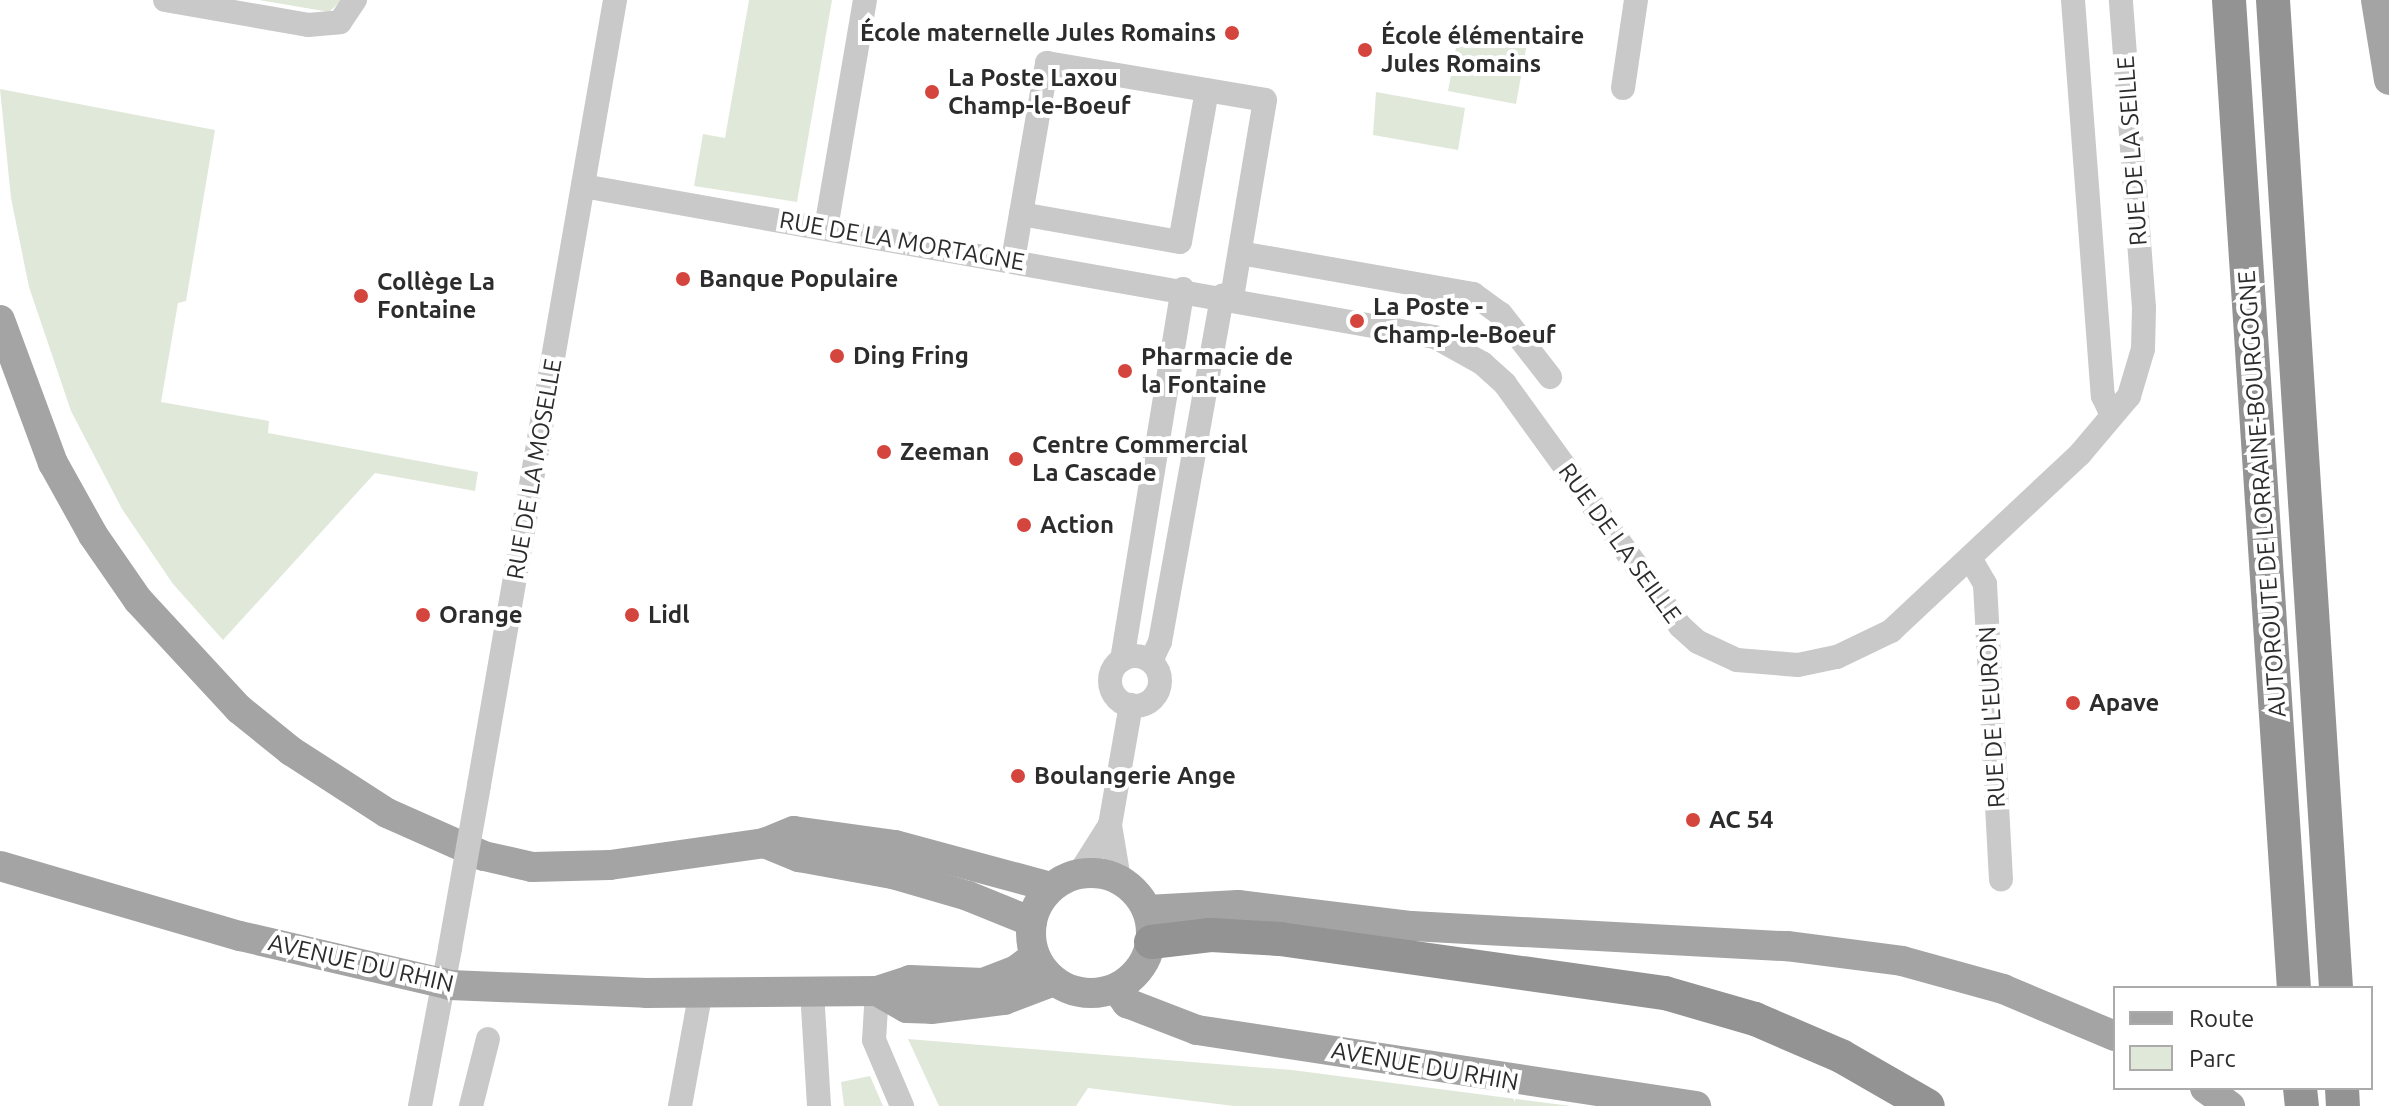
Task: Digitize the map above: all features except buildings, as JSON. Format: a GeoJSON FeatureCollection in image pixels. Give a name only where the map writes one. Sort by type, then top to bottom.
{"type":"FeatureCollection","features":[{"type":"Feature","properties":{"kind":"highway","name":"AUTOROUTE DE LORRAINE-BOURGOGNE"},"geometry":{"type":"LineString","coordinates":[[2229,0],[2294,986]]}},
{"type":"Feature","properties":{"kind":"highway","name":"AUTOROUTE DE LORRAINE-BOURGOGNE"},"geometry":{"type":"LineString","coordinates":[[2273,0],[2336,986]]}},
{"type":"Feature","properties":{"kind":"highway"},"geometry":{"type":"LineString","coordinates":[[1146,940],[1211,935],[1280,939],[1665,993],[1755,1019],[1841,1056],[1928,1106]]}},
{"type":"Feature","properties":{"kind":"main road"},"geometry":{"type":"LineString","coordinates":[[2376,0],[2389,80]]}},
{"type":"Feature","properties":{"kind":"main road"},"geometry":{"type":"LineString","coordinates":[[0,320],[47,451],[111,564],[199,670],[314,767],[412,826],[519,865],[567,870],[764,843],[794,831],[863,839],[1051,887]]}},
{"type":"Feature","properties":{"kind":"main road"},"geometry":{"type":"LineString","coordinates":[[764,843],[799,857],[893,874],[968,896],[1032,922]]}},
{"type":"Feature","properties":{"kind":"main road","name":"AVENUE DU RHIN"},"geometry":{"type":"LineString","coordinates":[[0,866],[240,936],[442,984],[701,991],[877,991],[910,980],[983,983],[1015,971],[1035,956]]}},
{"type":"Feature","properties":{"kind":"main road"},"geometry":{"type":"LineString","coordinates":[[1158,1015],[1146,940],[1119,879],[1079,874],[1051,887],[1032,922],[1035,956],[1054,981],[1084,993],[1116,988],[1146,940],[1238,905],[1412,926],[1787,946],[1902,961],[2003,989],[2113,1035]]}},
{"type":"Feature","properties":{"kind":"main road","name":"AVENUE DU RHIN"},"geometry":{"type":"LineString","coordinates":[[877,991],[907,1008],[931,1009],[1004,1000],[1054,981]]}},
{"type":"Feature","properties":{"kind":"main road","name":"AVENUE DU RHIN"},"geometry":{"type":"LineString","coordinates":[[1116,988],[1127,1003],[1197,1030],[1696,1106]]}},
{"type":"Feature","properties":{"kind":"main road"},"geometry":{"type":"LineString","coordinates":[[2208,1090],[2230,1106]]}},
{"type":"Feature","properties":{"kind":"street"},"geometry":{"type":"LineString","coordinates":[[165,0],[308,25],[350,9]]}},
{"type":"Feature","properties":{"kind":"street","name":"RUE DE LA MOSELLE"},"geometry":{"type":"LineString","coordinates":[[420,1106],[615,0]]}},
{"type":"Feature","properties":{"kind":"street"},"geometry":{"type":"LineString","coordinates":[[826,228],[865,0]]}},
{"type":"Feature","properties":{"kind":"street"},"geometry":{"type":"LineString","coordinates":[[1623,88],[1636,0]]}},
{"type":"Feature","properties":{"kind":"street","name":"RUE DE LA SEILLE"},"geometry":{"type":"LineString","coordinates":[[2073,0],[2103,396],[2111,413]]}},
{"type":"Feature","properties":{"kind":"street","name":"RUE DE LA SEILLE"},"geometry":{"type":"LineString","coordinates":[[1227,297],[1420,332],[1482,363],[1505,384],[1680,626],[1698,642],[1737,660],[1798,665],[1852,651],[1891,631],[2093,442],[2111,413],[2129,396],[2143,349],[2121,0]]}},
{"type":"Feature","properties":{"kind":"street"},"geometry":{"type":"LineString","coordinates":[[1013,260],[1047,63],[1265,100],[1240,253],[1227,297],[1160,642],[1151,661]]}},
{"type":"Feature","properties":{"kind":"street"},"geometry":{"type":"LineString","coordinates":[[1021,214],[1180,242],[1207,90]]}},
{"type":"Feature","properties":{"kind":"street","name":"RUE DE LA MORTAGNE"},"geometry":{"type":"LineString","coordinates":[[583,186],[1227,297]]}},
{"type":"Feature","properties":{"kind":"street"},"geometry":{"type":"LineString","coordinates":[[1240,253],[1473,294],[1501,314],[1550,377]]}},
{"type":"Feature","properties":{"kind":"street"},"geometry":{"type":"LineString","coordinates":[[1122,660],[1137,656],[1151,661],[1160,675],[1158,691],[1147,703],[1131,705],[1118,698],[1111,686],[1113,671],[1122,660],[1183,289]]}},
{"type":"Feature","properties":{"kind":"street"},"geometry":{"type":"LineString","coordinates":[[2100,345],[2120,355],[2143,349]]}},
{"type":"Feature","properties":{"kind":"street","name":"RUE DE L'EURON"},"geometry":{"type":"LineString","coordinates":[[1970,558],[1985,584],[2001,880]]}},
{"type":"Feature","properties":{"kind":"street"},"geometry":{"type":"LineString","coordinates":[[1119,879],[1110,825],[1131,705]]}},
{"type":"Feature","properties":{"kind":"street"},"geometry":{"type":"LineString","coordinates":[[1079,874],[1110,825]]}},
{"type":"Feature","properties":{"kind":"street"},"geometry":{"type":"LineString","coordinates":[[680,1106],[701,991]]}},
{"type":"Feature","properties":{"kind":"street"},"geometry":{"type":"LineString","coordinates":[[812,991],[819,1106]]}},
{"type":"Feature","properties":{"kind":"street"},"geometry":{"type":"LineString","coordinates":[[877,991],[874,1040],[902,1106]]}},
{"type":"Feature","properties":{"kind":"street"},"geometry":{"type":"LineString","coordinates":[[471,1106],[488,1039]]}},
{"type":"Feature","properties":{"kind":"green space"},"geometry":{"type":"Polygon","coordinates":[[[259,0],[342,0],[329,12],[259,0]]]}},
{"type":"Feature","properties":{"kind":"green space"},"geometry":{"type":"Polygon","coordinates":[[[749,0],[832,0],[797,202],[694,186],[703,134],[725,138],[749,0]]]}},
{"type":"Feature","properties":{"kind":"green space"},"geometry":{"type":"Polygon","coordinates":[[[1460,26],[1528,38],[1516,104],[1448,91],[1460,26]]]}},
{"type":"Feature","properties":{"kind":"green space"},"geometry":{"type":"Polygon","coordinates":[[[0,89],[215,130],[186,301],[178,303],[161,402],[269,421],[268,433],[478,472],[475,491],[375,473],[223,640],[173,584],[122,509],[71,411],[29,287],[11,198],[0,89]]]}},
{"type":"Feature","properties":{"kind":"green space"},"geometry":{"type":"Polygon","coordinates":[[[1376,92],[1465,108],[1458,150],[1373,135],[1376,92]]]}},
{"type":"Feature","properties":{"kind":"green space"},"geometry":{"type":"Polygon","coordinates":[[[908,1039],[1292,1070],[1571,1106],[1234,1106],[1088,1088],[1076,1106],[939,1106],[908,1039]]]}},
{"type":"Feature","properties":{"kind":"green space"},"geometry":{"type":"Polygon","coordinates":[[[870,1076],[883,1106],[844,1106],[841,1082],[870,1076]]]}},
{"type":"Feature","properties":{"kind":"place","name":"École maternelle Jules Romains"},"geometry":{"type":"Point","coordinates":[1232,33]}},
{"type":"Feature","properties":{"kind":"place","name":"École élémentaire Jules Romains"},"geometry":{"type":"Point","coordinates":[1365,50]}},
{"type":"Feature","properties":{"kind":"place","name":"La Poste Laxou Champ-le-Boeuf"},"geometry":{"type":"Point","coordinates":[932,92]}},
{"type":"Feature","properties":{"kind":"place","name":"Banque Populaire"},"geometry":{"type":"Point","coordinates":[683,279]}},
{"type":"Feature","properties":{"kind":"place","name":"Collège La Fontaine"},"geometry":{"type":"Point","coordinates":[361,296]}},
{"type":"Feature","properties":{"kind":"place","name":"La Poste - Champ-le-Boeuf"},"geometry":{"type":"Point","coordinates":[1357,321]}},
{"type":"Feature","properties":{"kind":"place","name":"Ding Fring"},"geometry":{"type":"Point","coordinates":[837,356]}},
{"type":"Feature","properties":{"kind":"place","name":"Pharmacie de la Fontaine"},"geometry":{"type":"Point","coordinates":[1125,371]}},
{"type":"Feature","properties":{"kind":"place","name":"Zeeman"},"geometry":{"type":"Point","coordinates":[884,452]}},
{"type":"Feature","properties":{"kind":"place","name":"Centre Commercial La Cascade"},"geometry":{"type":"Point","coordinates":[1016,459]}},
{"type":"Feature","properties":{"kind":"place","name":"Action"},"geometry":{"type":"Point","coordinates":[1024,525]}},
{"type":"Feature","properties":{"kind":"place","name":"Orange"},"geometry":{"type":"Point","coordinates":[423,615]}},
{"type":"Feature","properties":{"kind":"place","name":"Lidl"},"geometry":{"type":"Point","coordinates":[632,615]}},
{"type":"Feature","properties":{"kind":"place","name":"Apave"},"geometry":{"type":"Point","coordinates":[2073,703]}},
{"type":"Feature","properties":{"kind":"place","name":"Boulangerie Ange"},"geometry":{"type":"Point","coordinates":[1018,776]}},
{"type":"Feature","properties":{"kind":"place","name":"AC 54"},"geometry":{"type":"Point","coordinates":[1693,820]}}]}
